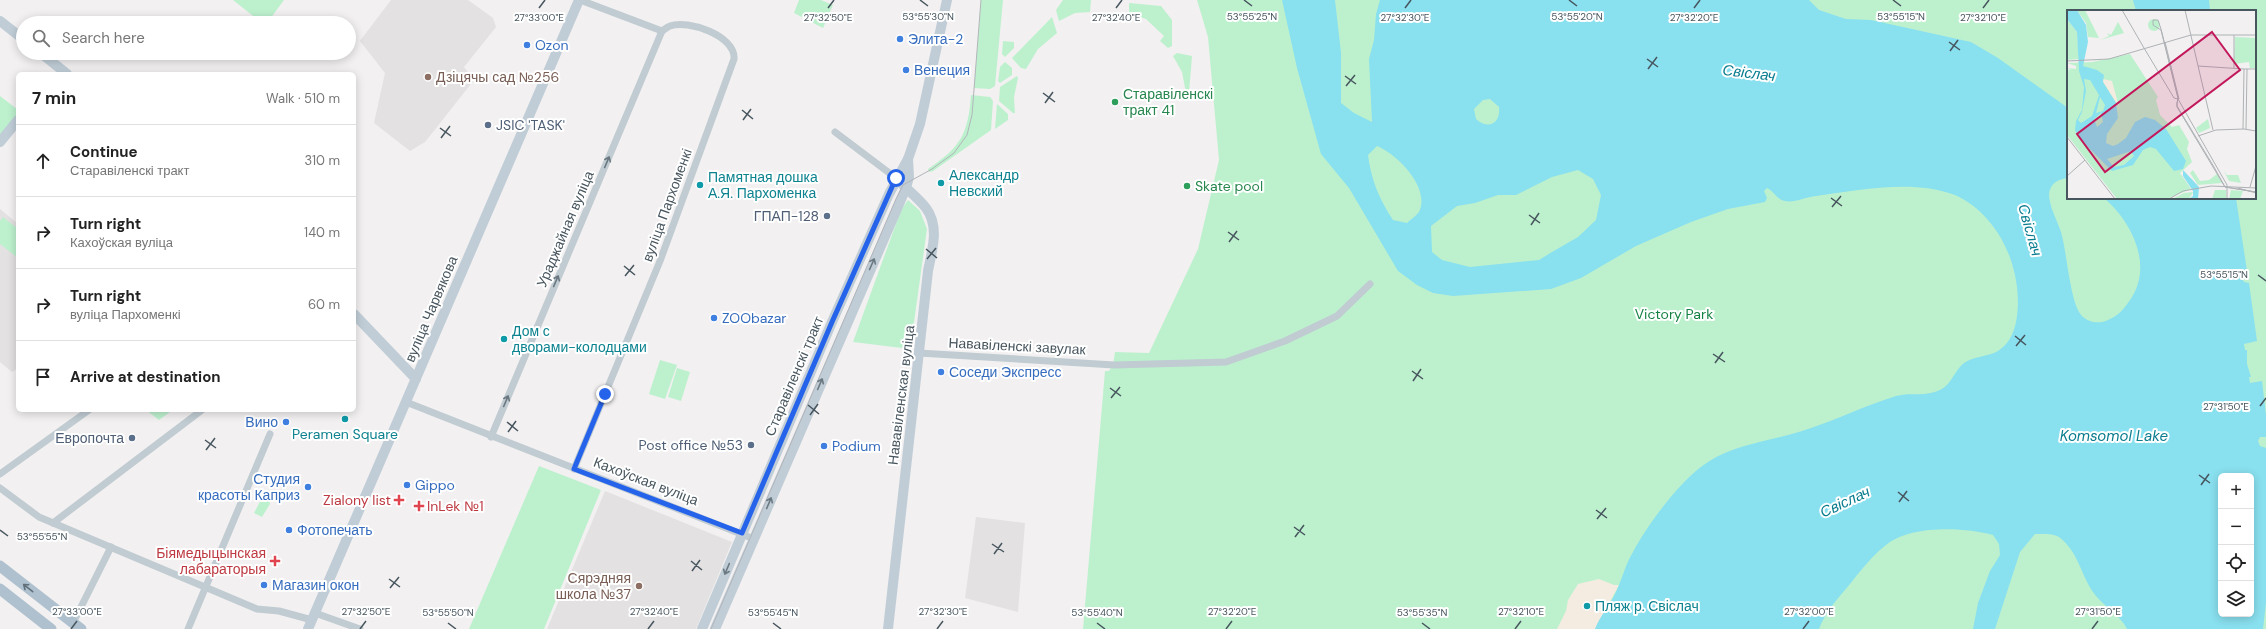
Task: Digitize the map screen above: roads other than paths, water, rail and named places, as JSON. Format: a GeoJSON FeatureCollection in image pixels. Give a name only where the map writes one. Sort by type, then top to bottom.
{"type":"FeatureCollection","features":[{"type":"Feature","properties":{"kind":"main road","name":"вуліца Чарвякова"},"geometry":{"type":"LineString","coordinates":[[312,621],[580,0]]}},
{"type":"Feature","properties":{"kind":"main road","name":"Старавіленскі тракт"},"geometry":{"type":"LineString","coordinates":[[702,629],[832,322],[896,178],[908,159],[920,124],[947,0]]}},
{"type":"Feature","properties":{"kind":"main road"},"geometry":{"type":"LineString","coordinates":[[0,21],[16,34]]}},
{"type":"Feature","properties":{"kind":"main road"},"geometry":{"type":"LineString","coordinates":[[48,60],[60,72]]}},
{"type":"Feature","properties":{"kind":"main road"},"geometry":{"type":"LineString","coordinates":[[0,142],[16,122]]}},
{"type":"Feature","properties":{"kind":"main road","name":"Старавіленскі тракт"},"geometry":{"type":"LineString","coordinates":[[715,629],[906,188],[909,177],[908,159]]}},
{"type":"Feature","properties":{"kind":"main road","name":"Нававіленская вуліца"},"geometry":{"type":"LineString","coordinates":[[888,629],[934,227],[926,208],[896,178]]}},
{"type":"Feature","properties":{"kind":"main road"},"geometry":{"type":"LineString","coordinates":[[356,316],[416,379]]}},
{"type":"Feature","properties":{"kind":"main road"},"geometry":{"type":"LineString","coordinates":[[0,566],[77,626]]}},
{"type":"Feature","properties":{"kind":"main road"},"geometry":{"type":"LineString","coordinates":[[0,589],[51,629]]}},
{"type":"Feature","properties":{"kind":"street"},"geometry":{"type":"LineString","coordinates":[[580,0],[662,31]]}},
{"type":"Feature","properties":{"kind":"street","name":"вуліца Пархоменкі"},"geometry":{"type":"LineString","coordinates":[[574,469],[658,266],[734,59],[735,52],[731,46],[715,33],[678,25],[669,26],[662,31]]}},
{"type":"Feature","properties":{"kind":"street","name":"Ураджайная вуліца"},"geometry":{"type":"LineString","coordinates":[[491,437],[662,31]]}},
{"type":"Feature","properties":{"kind":"street"},"geometry":{"type":"LineString","coordinates":[[835,132],[896,178]]}},
{"type":"Feature","properties":{"kind":"street","name":"Нававіленскі завулак"},"geometry":{"type":"LineString","coordinates":[[919,353],[1114,365],[1226,362],[1285,341],[1337,316],[1370,284]]}},
{"type":"Feature","properties":{"kind":"street","name":"Кахоўская вуліца"},"geometry":{"type":"LineString","coordinates":[[406,402],[491,437],[742,533],[754,539]]}},
{"type":"Feature","properties":{"kind":"street"},"geometry":{"type":"LineString","coordinates":[[0,474],[86,412]]}},
{"type":"Feature","properties":{"kind":"street"},"geometry":{"type":"LineString","coordinates":[[52,523],[199,412]]}},
{"type":"Feature","properties":{"kind":"street"},"geometry":{"type":"LineString","coordinates":[[188,629],[270,434]]}},
{"type":"Feature","properties":{"kind":"street"},"geometry":{"type":"LineString","coordinates":[[0,488],[27,510],[52,523],[257,609],[279,611],[312,621],[360,629]]}},
{"type":"Feature","properties":{"kind":"street"},"geometry":{"type":"LineString","coordinates":[[77,626],[111,547]]}},
{"type":"Feature","properties":{"kind":"water","name":"Komsomol Lake"},"geometry":{"type":"Polygon","coordinates":[[[1282,0],[1335,0],[1341,53],[1341,103],[1354,113],[1372,122],[1369,59],[1374,40],[1376,14],[1380,0],[1809,0],[1819,10],[1846,19],[1871,20],[1971,42],[1998,58],[2067,107],[2067,178],[2061,179],[2053,184],[2050,190],[2049,199],[2061,232],[2074,301],[2078,310],[2085,318],[2095,322],[2102,322],[2118,314],[2130,300],[2137,287],[2140,273],[2140,259],[2131,232],[2123,219],[2105,199],[2236,199],[2247,271],[2243,273],[2242,278],[2244,282],[2249,283],[2257,341],[2244,344],[2245,350],[2247,350],[2247,364],[2251,377],[2249,377],[2250,383],[2262,381],[2266,415],[2266,437],[2260,437],[2258,441],[2260,446],[2266,448],[2266,603],[2263,629],[2127,629],[2121,620],[2096,596],[2086,581],[2076,557],[2066,543],[2059,537],[2050,534],[2035,534],[2020,552],[1995,629],[1973,629],[1978,603],[1990,571],[2000,555],[1999,544],[1993,535],[1953,529],[1923,531],[1909,534],[1896,538],[1886,545],[1867,563],[1837,599],[1819,629],[1595,629],[1615,594],[1630,557],[1647,529],[1676,491],[1687,479],[1708,462],[1730,451],[1802,431],[1896,396],[1935,392],[1940,390],[1950,381],[1964,363],[1972,359],[1994,353],[2006,344],[2015,326],[2018,303],[2016,280],[2011,259],[2000,237],[1993,226],[1976,208],[1955,195],[1939,190],[1886,187],[1789,201],[1780,199],[1767,188],[1764,191],[1767,198],[1765,202],[1728,209],[1691,222],[1636,246],[1581,278],[1551,289],[1453,296],[1433,293],[1417,285],[1398,271],[1349,188],[1321,154],[1297,68],[1282,0]],[[1490,99],[1483,100],[1474,109],[1476,119],[1485,124],[1493,124],[1498,118],[1499,107],[1490,99]],[[1377,146],[1368,155],[1374,181],[1380,197],[1393,220],[1407,223],[1419,212],[1421,203],[1420,193],[1410,173],[1394,156],[1377,146]],[[1578,170],[1552,177],[1516,195],[1498,195],[1475,203],[1457,206],[1431,226],[1432,252],[1442,260],[1470,267],[1539,260],[1578,237],[1596,220],[1601,195],[1593,179],[1578,170]]]}},
{"type":"Feature","properties":{"kind":"water"},"geometry":{"type":"Polygon","coordinates":[[[2133,0],[2209,0],[2210,10],[2136,10],[2133,0]]]}},
{"type":"Feature","properties":{"kind":"tram line"},"geometry":{"type":"LineString","coordinates":[[711,629],[903,185],[932,169],[954,153],[967,135],[972,115],[981,0]]}},
{"type":"Feature","properties":{"kind":"place","name":"Элита-2"},"geometry":{"type":"Point","coordinates":[900,39]}},
{"type":"Feature","properties":{"kind":"place","name":"Ozon"},"geometry":{"type":"Point","coordinates":[527,45]}},
{"type":"Feature","properties":{"kind":"place","name":"Венеция"},"geometry":{"type":"Point","coordinates":[906,70]}},
{"type":"Feature","properties":{"kind":"place","name":"Дзіцячы сад №256"},"geometry":{"type":"Point","coordinates":[428,77]}},
{"type":"Feature","properties":{"kind":"place","name":"Старавіленскі тракт 41"},"geometry":{"type":"Point","coordinates":[1115,102]}},
{"type":"Feature","properties":{"kind":"place","name":"JSIC 'TASK'"},"geometry":{"type":"Point","coordinates":[488,125]}},
{"type":"Feature","properties":{"kind":"place","name":"Александр Невский"},"geometry":{"type":"Point","coordinates":[941,183]}},
{"type":"Feature","properties":{"kind":"place","name":"Памятная дошка А.Я. Пархоменка"},"geometry":{"type":"Point","coordinates":[700,185]}},
{"type":"Feature","properties":{"kind":"place","name":"Skate pool"},"geometry":{"type":"Point","coordinates":[1187,186]}},
{"type":"Feature","properties":{"kind":"place","name":"ГПАП-128"},"geometry":{"type":"Point","coordinates":[827,216]}},
{"type":"Feature","properties":{"kind":"place","name":"ZOObazar"},"geometry":{"type":"Point","coordinates":[714,318]}},
{"type":"Feature","properties":{"kind":"place","name":"Дом с дворами-колодцами"},"geometry":{"type":"Point","coordinates":[504,339]}},
{"type":"Feature","properties":{"kind":"place","name":"Соседи Экспресс"},"geometry":{"type":"Point","coordinates":[941,372]}},
{"type":"Feature","properties":{"kind":"place","name":"Peramen Square"},"geometry":{"type":"Point","coordinates":[345,419]}},
{"type":"Feature","properties":{"kind":"place","name":"Вино"},"geometry":{"type":"Point","coordinates":[286,422]}},
{"type":"Feature","properties":{"kind":"place","name":"Европочта"},"geometry":{"type":"Point","coordinates":[132,438]}},
{"type":"Feature","properties":{"kind":"place","name":"Post office №53"},"geometry":{"type":"Point","coordinates":[751,445]}},
{"type":"Feature","properties":{"kind":"place","name":"Podium"},"geometry":{"type":"Point","coordinates":[824,446]}},
{"type":"Feature","properties":{"kind":"place","name":"Gippo"},"geometry":{"type":"Point","coordinates":[407,485]}},
{"type":"Feature","properties":{"kind":"place","name":"Студия красоты Каприз"},"geometry":{"type":"Point","coordinates":[308,487]}},
{"type":"Feature","properties":{"kind":"place","name":"Zialony list"},"geometry":{"type":"Point","coordinates":[399,500]}},
{"type":"Feature","properties":{"kind":"place","name":"InLek №1"},"geometry":{"type":"Point","coordinates":[419,506]}},
{"type":"Feature","properties":{"kind":"place","name":"Фотопечать"},"geometry":{"type":"Point","coordinates":[289,530]}},
{"type":"Feature","properties":{"kind":"place","name":"Біямедыцынская лабараторыя"},"geometry":{"type":"Point","coordinates":[275,561]}},
{"type":"Feature","properties":{"kind":"place","name":"Магазин окон"},"geometry":{"type":"Point","coordinates":[264,585]}},
{"type":"Feature","properties":{"kind":"place","name":"Сярэдняя школа №37"},"geometry":{"type":"Point","coordinates":[639,586]}},
{"type":"Feature","properties":{"kind":"place","name":"Пляж р. Свіслач"},"geometry":{"type":"Point","coordinates":[1587,606]}},
{"type":"Feature","properties":{"kind":"water label","name":"Свіслач"},"geometry":{"type":"Point","coordinates":[1749,73]}},
{"type":"Feature","properties":{"kind":"water label","name":"Свіслач"},"geometry":{"type":"Point","coordinates":[2030,230]}},
{"type":"Feature","properties":{"kind":"water label","name":"Свіслач"},"geometry":{"type":"Point","coordinates":[1845,502]}},
{"type":"Feature","properties":{"kind":"park label","name":"Victory Park"},"geometry":{"type":"Point","coordinates":[1674,314]}}]}
